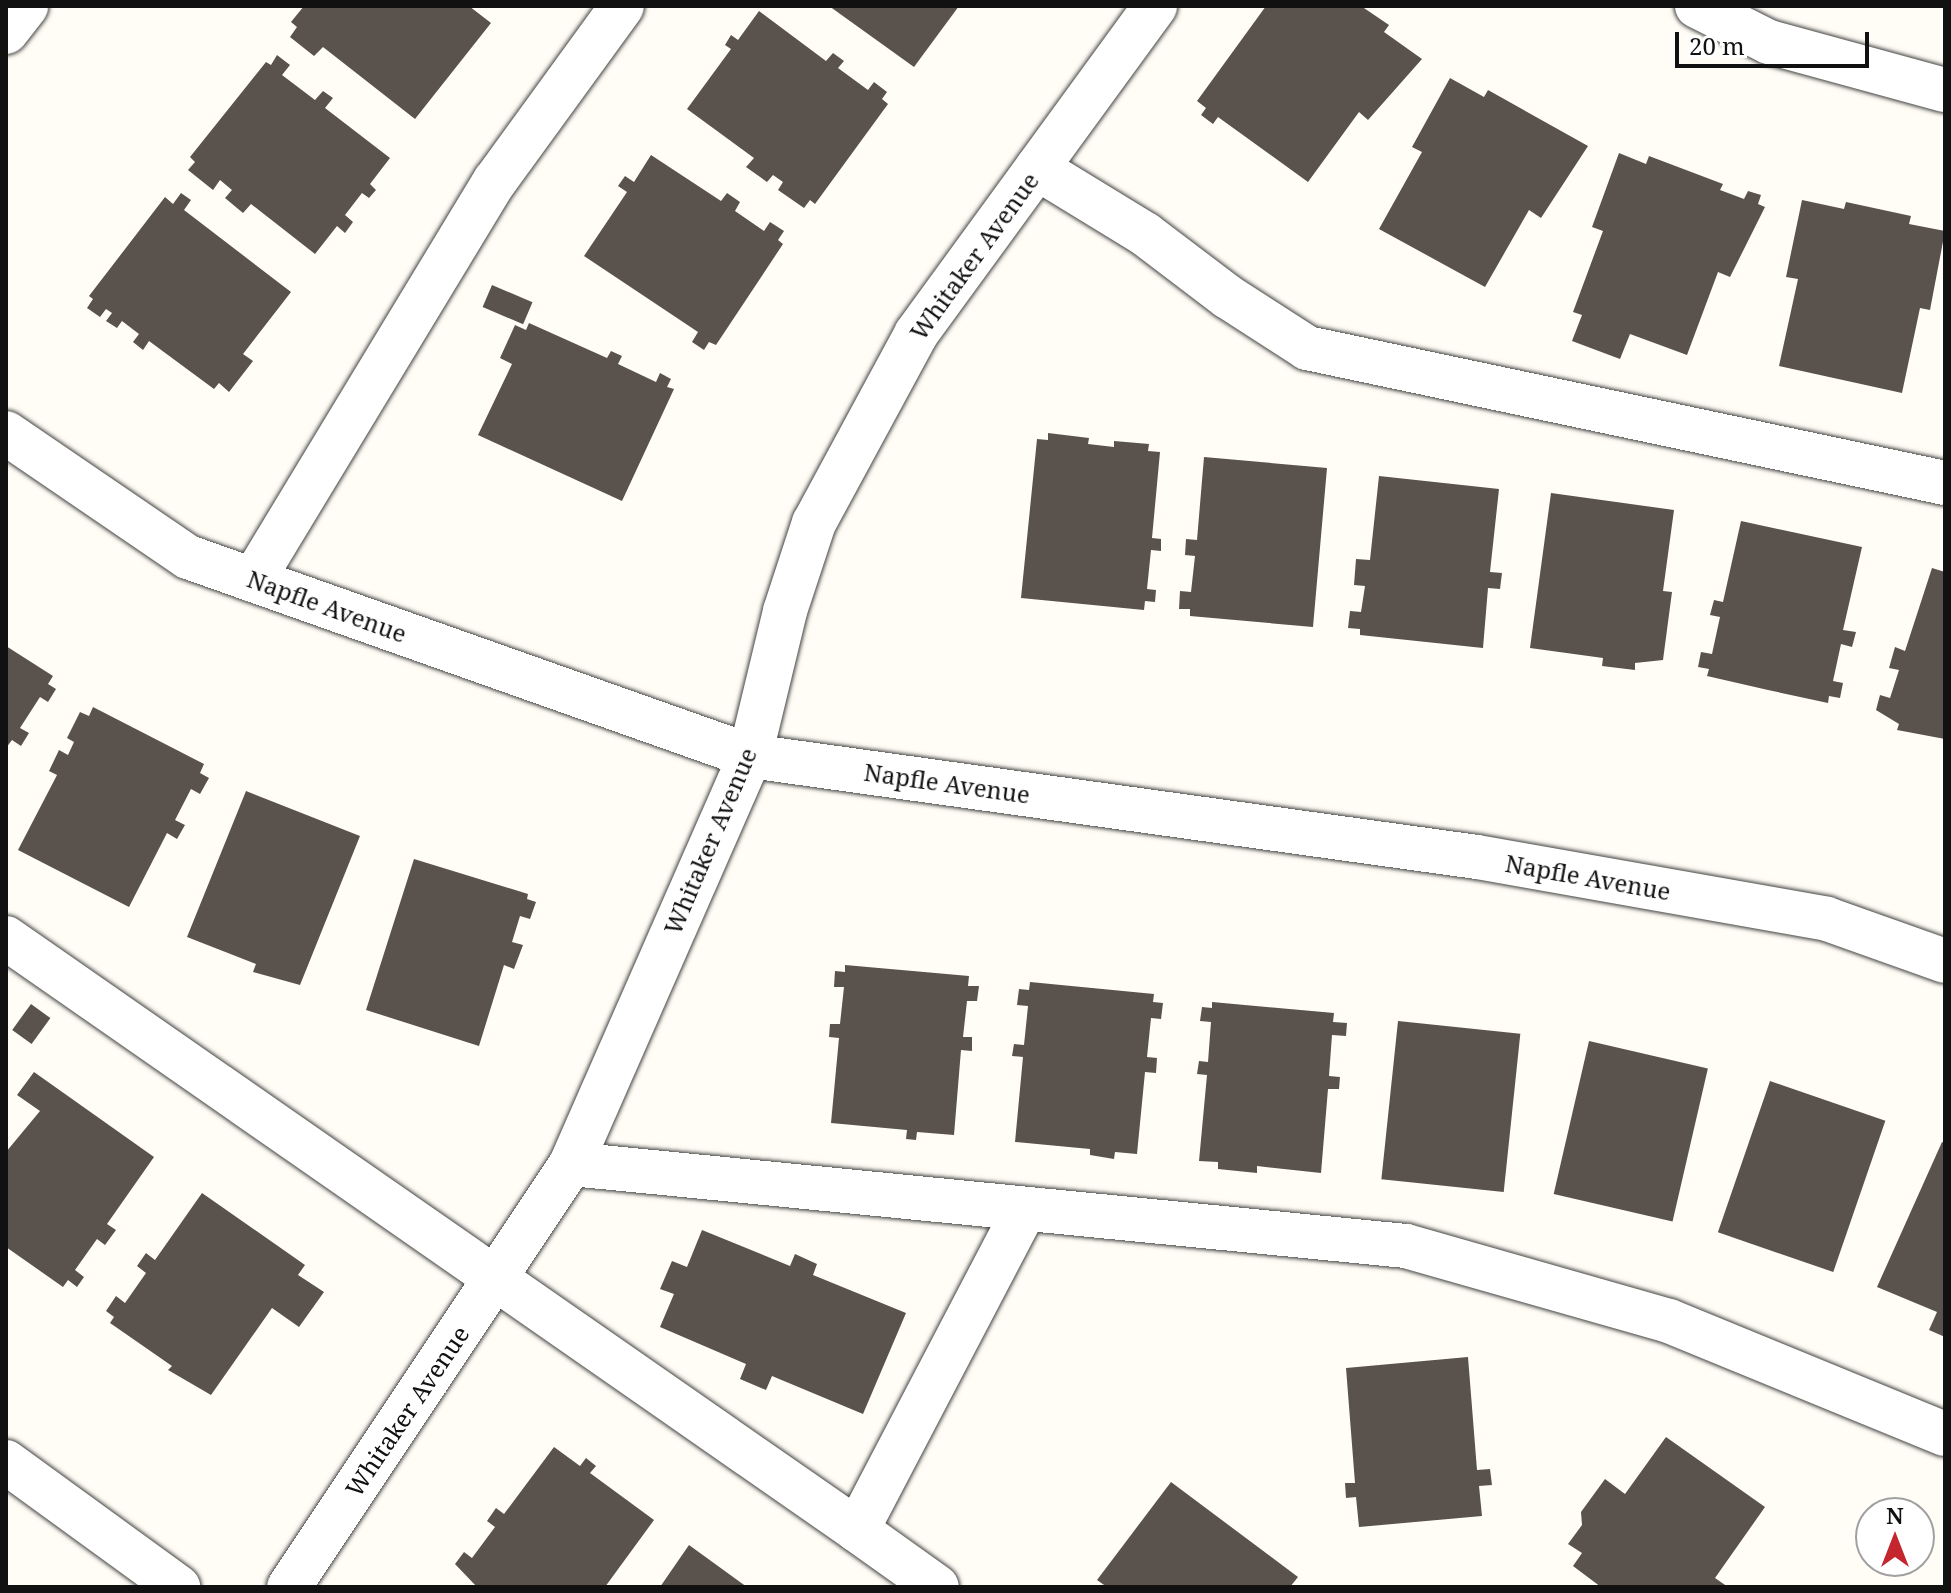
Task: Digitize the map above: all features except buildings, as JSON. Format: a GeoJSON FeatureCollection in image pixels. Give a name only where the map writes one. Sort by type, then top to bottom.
{"type":"FeatureCollection","features":[{"type":"Feature","properties":{"kind":"street"},"geometry":{"type":"LineString","coordinates":[[6,32],[26,6]]}},
{"type":"Feature","properties":{"kind":"street"},"geometry":{"type":"LineString","coordinates":[[253,580],[495,181],[622,6]]}},
{"type":"Feature","properties":{"kind":"street","name":"Whitaker Avenue"},"geometry":{"type":"LineString","coordinates":[[289,1587],[571,1164],[750,756],[785,611],[814,523],[916,334],[1155,6]]}},
{"type":"Feature","properties":{"kind":"street"},"geometry":{"type":"LineString","coordinates":[[1697,6],[1769,42],[1945,90]]}},
{"type":"Feature","properties":{"kind":"street"},"geometry":{"type":"LineString","coordinates":[[1037,168],[1145,234],[1228,297],[1307,348],[1945,483]]}},
{"type":"Feature","properties":{"kind":"street","name":"Napfle Avenue"},"geometry":{"type":"LineString","coordinates":[[6,433],[188,557],[750,756],[1477,857],[1827,919],[1945,961]]}},
{"type":"Feature","properties":{"kind":"street"},"geometry":{"type":"LineString","coordinates":[[6,938],[937,1587]]}},
{"type":"Feature","properties":{"kind":"street"},"geometry":{"type":"LineString","coordinates":[[571,1164],[1406,1246],[1669,1321],[1945,1434]]}},
{"type":"Feature","properties":{"kind":"street"},"geometry":{"type":"LineString","coordinates":[[857,1530],[1025,1209]]}},
{"type":"Feature","properties":{"kind":"street"},"geometry":{"type":"LineString","coordinates":[[6,1462],[178,1587]]}}]}
